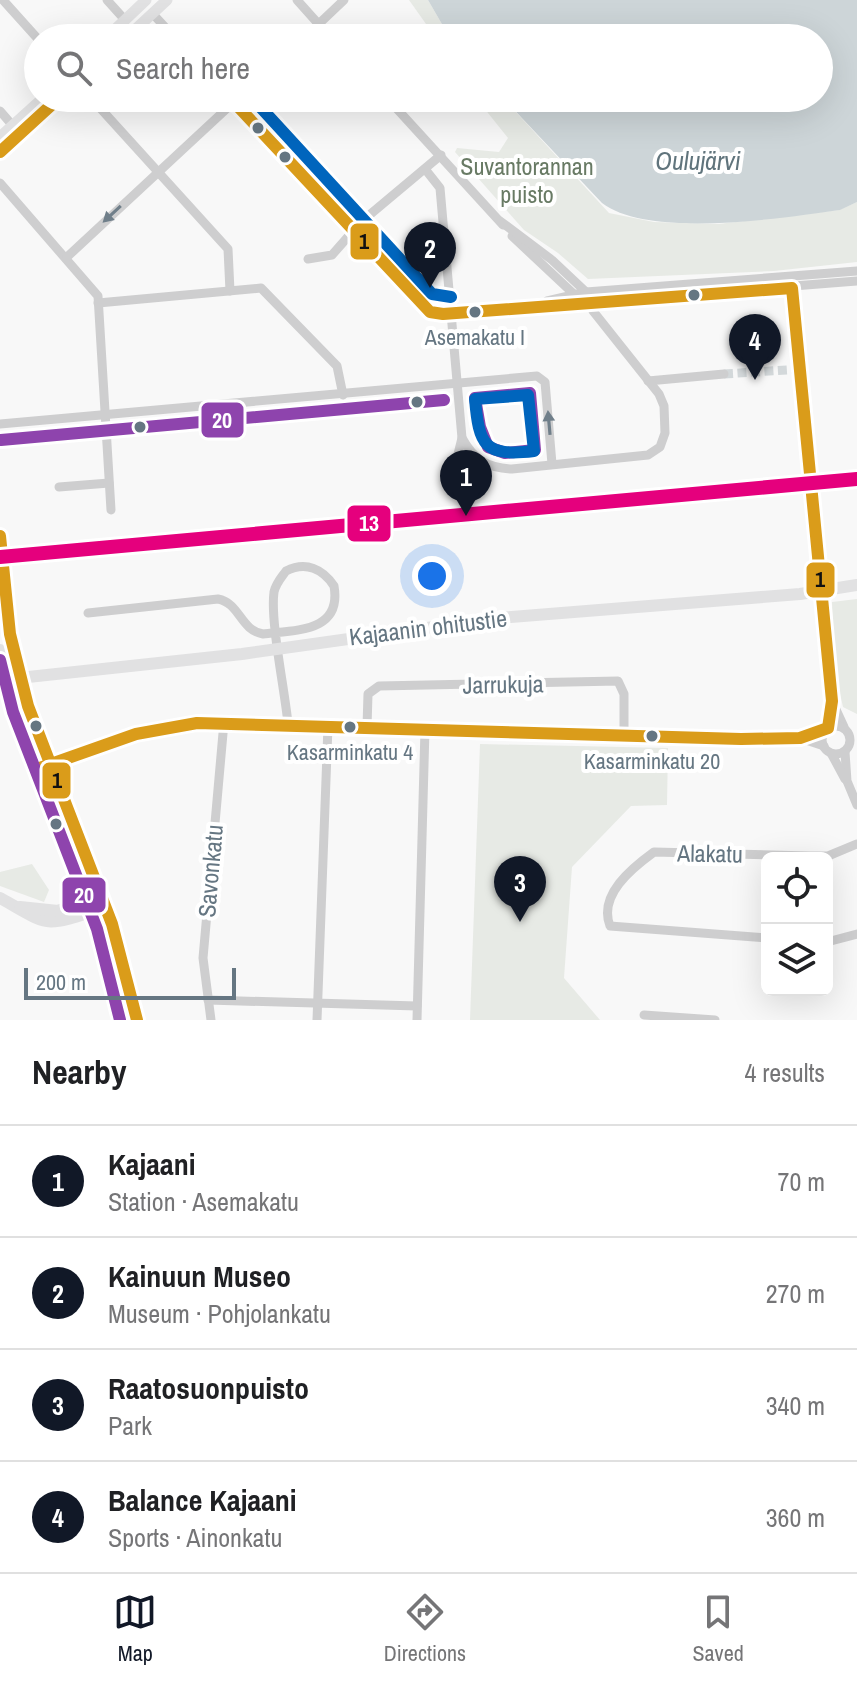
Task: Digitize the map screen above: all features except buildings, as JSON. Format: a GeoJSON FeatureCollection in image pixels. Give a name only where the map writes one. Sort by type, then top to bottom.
{"type":"FeatureCollection","features":[{"type":"Feature","properties":{"kind":"highway"},"geometry":{"type":"LineString","coordinates":[[0,536],[6,647],[23,710],[97,904],[137,1020]]}},
{"type":"Feature","properties":{"kind":"highway","name":"Kajaanin ohitustie"},"geometry":{"type":"LineString","coordinates":[[0,680],[230,655],[498,618],[800,594],[857,585]]}},
{"type":"Feature","properties":{"kind":"highway"},"geometry":{"type":"LineString","coordinates":[[0,898],[13,905],[58,911],[97,904]]}},
{"type":"Feature","properties":{"kind":"highway"},"geometry":{"type":"LineString","coordinates":[[97,904],[125,1020]]}},
{"type":"Feature","properties":{"kind":"main road"},"geometry":{"type":"LineString","coordinates":[[141,24],[167,0]]}},
{"type":"Feature","properties":{"kind":"main road"},"geometry":{"type":"LineString","coordinates":[[121,24],[143,1],[152,13]]}},
{"type":"Feature","properties":{"kind":"main road"},"geometry":{"type":"LineString","coordinates":[[0,137],[28,112]]}},
{"type":"Feature","properties":{"kind":"main road"},"geometry":{"type":"LineString","coordinates":[[0,152],[44,112]]}},
{"type":"Feature","properties":{"kind":"street"},"geometry":{"type":"LineString","coordinates":[[3,0],[25,24]]}},
{"type":"Feature","properties":{"kind":"street"},"geometry":{"type":"LineString","coordinates":[[107,0],[125,20]]}},
{"type":"Feature","properties":{"kind":"street"},"geometry":{"type":"LineString","coordinates":[[297,0],[318,24],[344,0]]}},
{"type":"Feature","properties":{"kind":"street"},"geometry":{"type":"LineString","coordinates":[[152,13],[162,24]]}},
{"type":"Feature","properties":{"kind":"street"},"geometry":{"type":"LineString","coordinates":[[0,111],[13,126]]}},
{"type":"Feature","properties":{"kind":"street"},"geometry":{"type":"LineString","coordinates":[[104,112],[228,249],[230,291]]}},
{"type":"Feature","properties":{"kind":"street"},"geometry":{"type":"LineString","coordinates":[[67,257],[221,112]]}},
{"type":"Feature","properties":{"kind":"street"},"geometry":{"type":"LineString","coordinates":[[247,112],[423,307],[440,314],[521,307],[586,297],[857,281]]}},
{"type":"Feature","properties":{"kind":"street"},"geometry":{"type":"LineString","coordinates":[[400,112],[520,246],[549,267],[572,295]]}},
{"type":"Feature","properties":{"kind":"street"},"geometry":{"type":"LineString","coordinates":[[308,259],[332,255],[411,177],[441,155]]}},
{"type":"Feature","properties":{"kind":"street"},"geometry":{"type":"LineString","coordinates":[[425,169],[440,188],[462,438],[457,465],[481,462]]}},
{"type":"Feature","properties":{"kind":"street"},"geometry":{"type":"LineString","coordinates":[[0,183],[93,288],[98,303],[111,510]]}},
{"type":"Feature","properties":{"kind":"street"},"geometry":{"type":"LineString","coordinates":[[462,438],[481,462],[495,468],[512,469],[648,455],[657,451],[665,433],[664,406],[586,297],[552,260],[500,221]]}},
{"type":"Feature","properties":{"kind":"street"},"geometry":{"type":"LineString","coordinates":[[792,283],[857,271]]}},
{"type":"Feature","properties":{"kind":"street"},"geometry":{"type":"LineString","coordinates":[[792,283],[796,320]]}},
{"type":"Feature","properties":{"kind":"street"},"geometry":{"type":"LineString","coordinates":[[98,303],[266,290],[337,366],[343,395]]}},
{"type":"Feature","properties":{"kind":"street"},"geometry":{"type":"LineString","coordinates":[[521,307],[572,295],[586,297]]}},
{"type":"Feature","properties":{"kind":"street"},"geometry":{"type":"LineString","coordinates":[[648,381],[724,374]]}},
{"type":"Feature","properties":{"kind":"street"},"geometry":{"type":"LineString","coordinates":[[0,424],[537,376],[545,382],[552,464]]}},
{"type":"Feature","properties":{"kind":"street"},"geometry":{"type":"LineString","coordinates":[[59,487],[109,483]]}},
{"type":"Feature","properties":{"kind":"street"},"geometry":{"type":"LineString","coordinates":[[816,534],[832,701],[826,730],[828,750],[857,805]]}},
{"type":"Feature","properties":{"kind":"street"},"geometry":{"type":"LineString","coordinates":[[88,613],[218,599],[233,606],[248,628],[263,634],[322,624],[333,612],[336,596],[328,576],[316,568],[302,566],[286,571],[277,583],[274,599],[282,670],[288,724]]}},
{"type":"Feature","properties":{"kind":"street","name":"Jarrukuja"},"geometry":{"type":"LineString","coordinates":[[367,727],[368,694],[379,686],[618,681],[624,694],[624,736]]}},
{"type":"Feature","properties":{"kind":"street"},"geometry":{"type":"LineString","coordinates":[[832,701],[850,731],[847,781]]}},
{"type":"Feature","properties":{"kind":"street"},"geometry":{"type":"LineString","coordinates":[[43,767],[155,729],[224,722],[624,736],[800,738],[826,730],[850,731]]}},
{"type":"Feature","properties":{"kind":"street","name":"Savonkatu"},"geometry":{"type":"LineString","coordinates":[[211,1020],[203,958],[224,722]]}},
{"type":"Feature","properties":{"kind":"street"},"geometry":{"type":"LineString","coordinates":[[317,1020],[328,726]]}},
{"type":"Feature","properties":{"kind":"street"},"geometry":{"type":"LineString","coordinates":[[417,1020],[425,729]]}},
{"type":"Feature","properties":{"kind":"street"},"geometry":{"type":"LineString","coordinates":[[800,738],[828,750],[851,746]]}},
{"type":"Feature","properties":{"kind":"street","name":"Alakatu"},"geometry":{"type":"LineString","coordinates":[[761,938],[610,926],[609,901],[619,883],[654,852],[828,856],[857,844]]}},
{"type":"Feature","properties":{"kind":"street"},"geometry":{"type":"LineString","coordinates":[[833,940],[857,934]]}},
{"type":"Feature","properties":{"kind":"street"},"geometry":{"type":"LineString","coordinates":[[208,1000],[417,1006]]}},
{"type":"Feature","properties":{"kind":"street"},"geometry":{"type":"LineString","coordinates":[[644,1015],[715,1020]]}},
{"type":"Feature","properties":{"kind":"green space"},"geometry":{"type":"Polygon","coordinates":[[[409,0],[428,0],[442,24],[426,24],[409,0]]]}},
{"type":"Feature","properties":{"kind":"green space","name":"Suvantorannan puisto"},"geometry":{"type":"Polygon","coordinates":[[[487,112],[516,112],[609,213],[654,222],[718,224],[839,210],[857,202],[857,262],[774,271],[588,279],[558,253],[524,230],[455,152],[457,148],[499,152],[508,138],[487,112]]]}},
{"type":"Feature","properties":{"kind":"green space"},"geometry":{"type":"Polygon","coordinates":[[[857,599],[857,714],[843,707],[834,667],[832,602],[857,599]]]}},
{"type":"Feature","properties":{"kind":"green space"},"geometry":{"type":"Polygon","coordinates":[[[480,744],[668,748],[667,805],[631,806],[572,867],[564,978],[600,1020],[470,1020],[480,744]]]}},
{"type":"Feature","properties":{"kind":"green space"},"geometry":{"type":"Polygon","coordinates":[[[32,864],[49,890],[44,902],[0,886],[0,872],[32,864]]]}},
{"type":"Feature","properties":{"kind":"water","name":"Oulujärvi"},"geometry":{"type":"Polygon","coordinates":[[[428,0],[857,0],[857,202],[840,210],[717,223],[651,220],[623,214],[602,203],[516,112],[833,112],[833,24],[442,24],[428,0]]]}},
{"type":"Feature","properties":{"kind":"tunnel"},"geometry":{"type":"LineString","coordinates":[[796,320],[808,472]]}},
{"type":"Feature","properties":{"kind":"tunnel"},"geometry":{"type":"LineString","coordinates":[[724,374],[801,369]]}},
{"type":"Feature","properties":{"kind":"tunnel"},"geometry":{"type":"LineString","coordinates":[[809,477],[816,534]]}},
{"type":"Feature","properties":{"kind":"transit line","name":"1"},"geometry":{"type":"LineString","coordinates":[[0,152],[44,112]]}},
{"type":"Feature","properties":{"kind":"transit line","name":"1"},"geometry":{"type":"LineString","coordinates":[[37,769],[136,734],[197,723],[741,739],[800,738],[828,728],[832,701],[792,288],[443,314],[430,312],[243,112]]}},
{"type":"Feature","properties":{"kind":"transit line"},"geometry":{"type":"LineString","coordinates":[[265,112],[432,294],[451,297]]}},
{"type":"Feature","properties":{"kind":"transit line","name":"20"},"geometry":{"type":"LineString","coordinates":[[530,393],[535,450],[505,453],[488,447],[480,427],[475,398],[530,393]]}},
{"type":"Feature","properties":{"kind":"transit line"},"geometry":{"type":"LineString","coordinates":[[528,395],[534,451],[504,452],[487,444],[479,427],[475,399],[528,395]]}},
{"type":"Feature","properties":{"kind":"transit line","name":"20"},"geometry":{"type":"LineString","coordinates":[[1,440],[444,400]]}},
{"type":"Feature","properties":{"kind":"transit line","name":"13"},"geometry":{"type":"LineString","coordinates":[[0,557],[857,479]]}},
{"type":"Feature","properties":{"kind":"transit line","name":"1"},"geometry":{"type":"LineString","coordinates":[[0,536],[10,634],[28,706],[112,924],[137,1020]]}},
{"type":"Feature","properties":{"kind":"transit line","name":"20"},"geometry":{"type":"LineString","coordinates":[[0,660],[13,712],[97,929],[120,1020]]}},
{"type":"Feature","properties":{"kind":"place","name":"Kainuun Museo"},"geometry":{"type":"Point","coordinates":[430,288]}},
{"type":"Feature","properties":{"kind":"place","name":"Asemakatu I"},"geometry":{"type":"Point","coordinates":[475,312]}},
{"type":"Feature","properties":{"kind":"place","name":"Balance Kajaani"},"geometry":{"type":"Point","coordinates":[755,380]}},
{"type":"Feature","properties":{"kind":"place","name":"Kajaani"},"geometry":{"type":"Point","coordinates":[466,516]}},
{"type":"Feature","properties":{"kind":"place","name":"Kasarminkatu 4"},"geometry":{"type":"Point","coordinates":[350,727]}},
{"type":"Feature","properties":{"kind":"place","name":"Kasarminkatu 20"},"geometry":{"type":"Point","coordinates":[652,736]}},
{"type":"Feature","properties":{"kind":"place","name":"Raatosuonpuisto"},"geometry":{"type":"Point","coordinates":[520,922]}}]}
